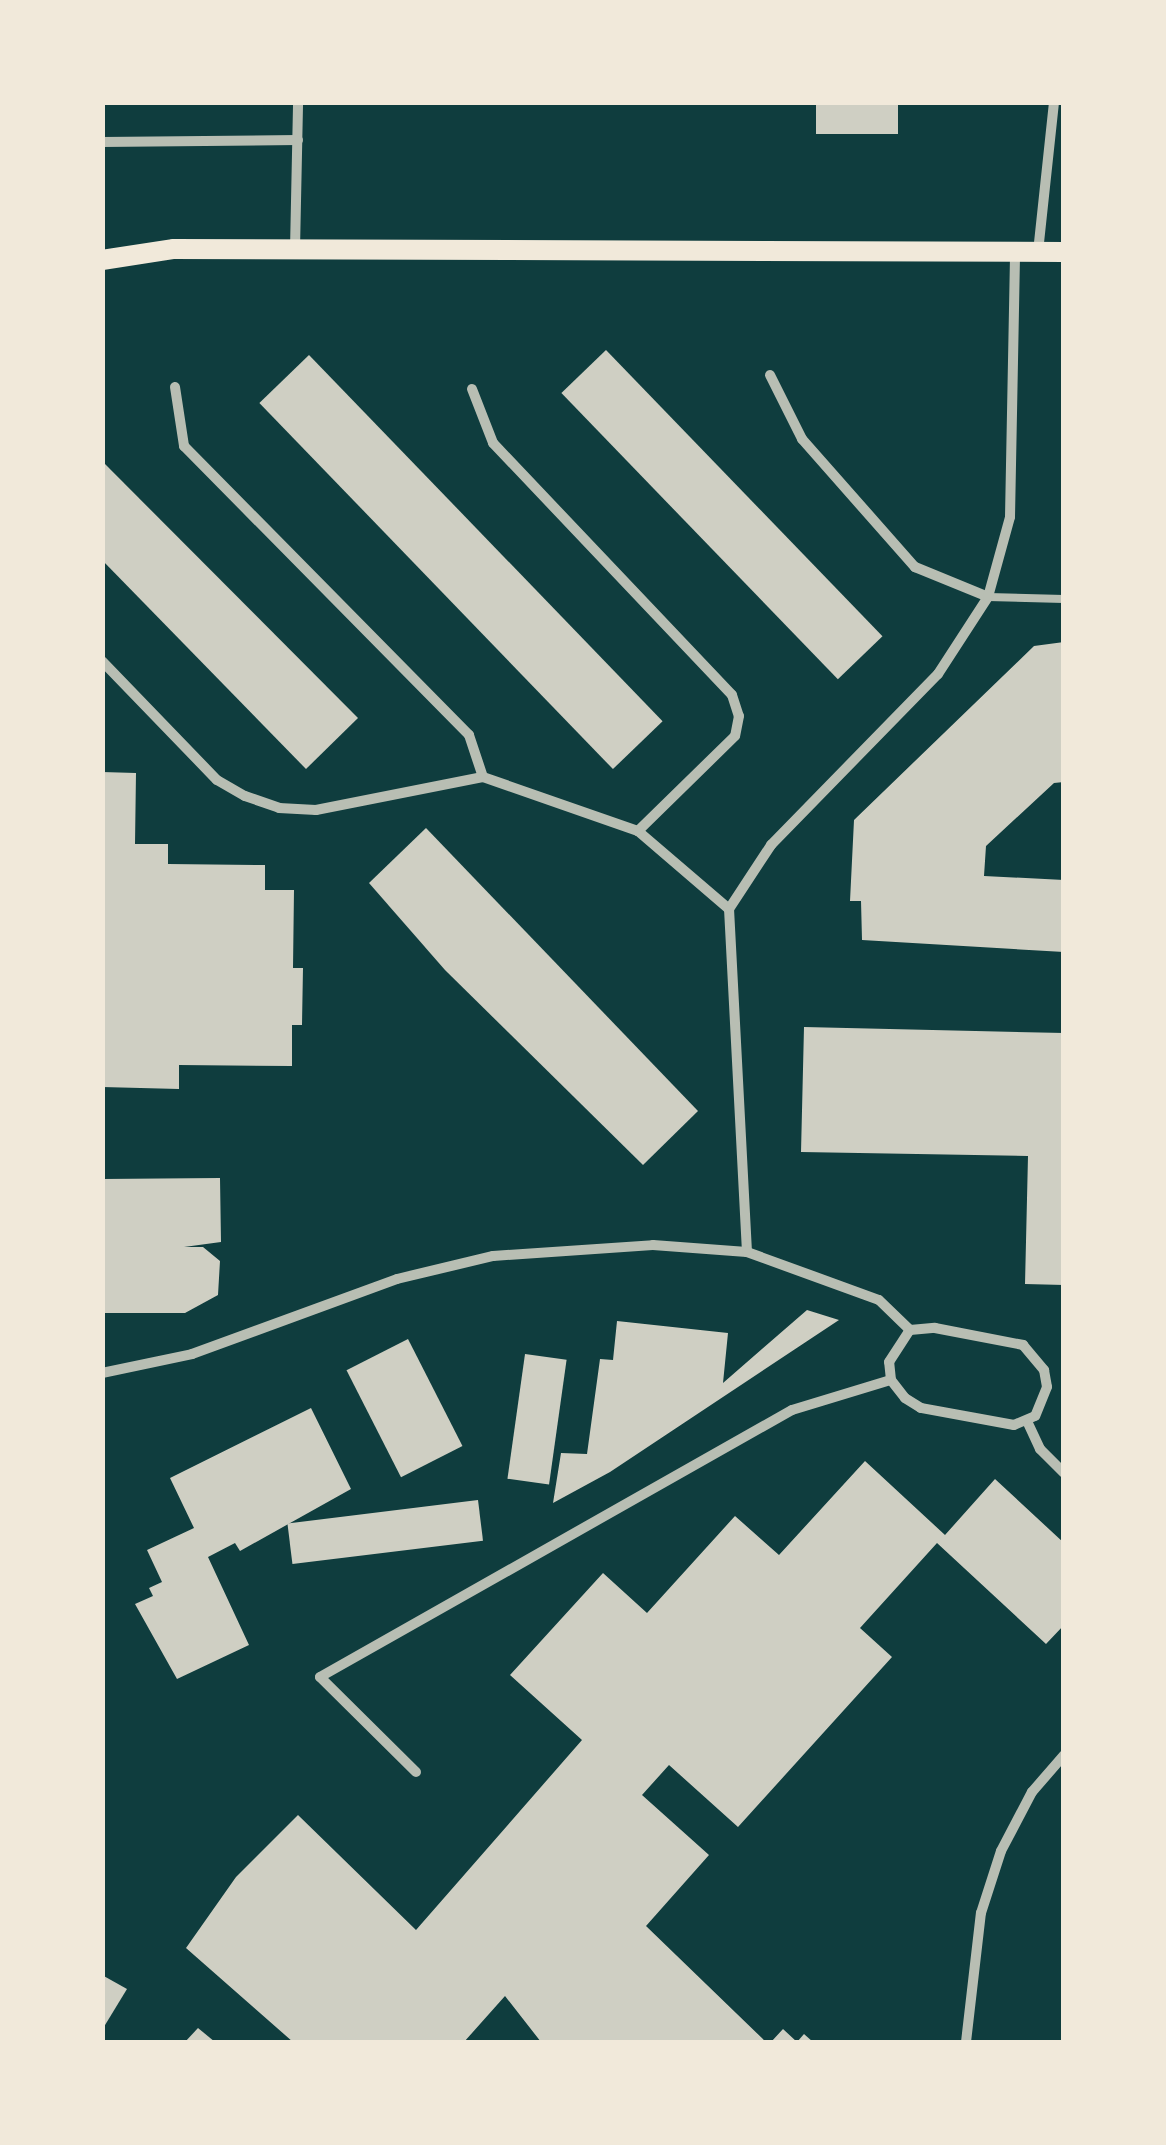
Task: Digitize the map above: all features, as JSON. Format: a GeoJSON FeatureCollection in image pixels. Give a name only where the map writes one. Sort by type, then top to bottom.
{"type":"FeatureCollection","features":[{"type":"Feature","properties":{"kind":"main road"},"geometry":{"type":"LineString","coordinates":[[102,260],[174,249],[1064,252]]}},
{"type":"Feature","properties":{"kind":"street"},"geometry":{"type":"LineString","coordinates":[[295,250],[298,102]]}},
{"type":"Feature","properties":{"kind":"street"},"geometry":{"type":"LineString","coordinates":[[1038,253],[1054,102]]}},
{"type":"Feature","properties":{"kind":"street"},"geometry":{"type":"LineString","coordinates":[[102,142],[298,140]]}},
{"type":"Feature","properties":{"kind":"street"},"geometry":{"type":"LineString","coordinates":[[747,1252],[729,909],[771,844],[938,674],[988,598],[1010,517],[1014,254]]}},
{"type":"Feature","properties":{"kind":"street"},"geometry":{"type":"LineString","coordinates":[[770,375],[802,439],[915,567],[988,598]]}},
{"type":"Feature","properties":{"kind":"street"},"geometry":{"type":"LineString","coordinates":[[175,387],[184,446],[469,735],[483,777]]}},
{"type":"Feature","properties":{"kind":"street"},"geometry":{"type":"LineString","coordinates":[[472,389],[493,443],[732,695],[739,716],[735,736],[638,830]]}},
{"type":"Feature","properties":{"kind":"street"},"geometry":{"type":"LineString","coordinates":[[102,661],[217,780],[245,796],[279,808],[316,810],[444,789],[483,777],[638,830],[729,909]]}},
{"type":"Feature","properties":{"kind":"street"},"geometry":{"type":"LineString","coordinates":[[102,1373],[192,1354],[397,1279],[493,1256],[653,1245],[747,1252],[878,1300],[910,1330]]}},
{"type":"Feature","properties":{"kind":"street"},"geometry":{"type":"LineString","coordinates":[[892,1380],[895,1346],[910,1330],[935,1328],[1036,1353],[1047,1388],[1027,1421]]}},
{"type":"Feature","properties":{"kind":"street"},"geometry":{"type":"LineString","coordinates":[[892,1380],[921,1408],[1027,1421]]}},
{"type":"Feature","properties":{"kind":"street"},"geometry":{"type":"LineString","coordinates":[[416,1772],[320,1677],[792,1410],[892,1380]]}},
{"type":"Feature","properties":{"kind":"street"},"geometry":{"type":"LineString","coordinates":[[1027,1421],[1040,1449],[1064,1473]]}},
{"type":"Feature","properties":{"kind":"street"},"geometry":{"type":"LineString","coordinates":[[966,2042],[980,1913],[1001,1851],[1032,1792],[1064,1755]]}},
{"type":"Feature","properties":{"kind":"lane"},"geometry":{"type":"LineString","coordinates":[[988,598],[1064,598]]}},
{"type":"Feature","properties":{"kind":"building"},"geometry":{"type":"Polygon","coordinates":[[[816,102],[898,102],[898,134],[816,134],[816,102]]]}},
{"type":"Feature","properties":{"kind":"building"},"geometry":{"type":"Polygon","coordinates":[[[606,350],[882,636],[838,679],[561,393],[606,350]]]}},
{"type":"Feature","properties":{"kind":"building"},"geometry":{"type":"Polygon","coordinates":[[[309,355],[663,721],[613,769],[259,403],[309,355]]]}},
{"type":"Feature","properties":{"kind":"building"},"geometry":{"type":"Polygon","coordinates":[[[102,461],[358,718],[306,769],[102,560],[102,461]]]}},
{"type":"Feature","properties":{"kind":"building"},"geometry":{"type":"Polygon","coordinates":[[[1064,642],[1064,782],[1054,783],[986,846],[984,876],[1064,880],[1064,952],[862,940],[861,901],[850,901],[854,820],[1034,646],[1064,642]]]}},
{"type":"Feature","properties":{"kind":"building"},"geometry":{"type":"Polygon","coordinates":[[[102,772],[136,773],[135,844],[168,844],[168,864],[265,865],[265,890],[294,890],[293,968],[303,968],[302,1025],[292,1025],[292,1066],[179,1065],[179,1089],[102,1087],[102,772]]]}},
{"type":"Feature","properties":{"kind":"building"},"geometry":{"type":"Polygon","coordinates":[[[426,828],[698,1111],[643,1165],[445,970],[369,883],[426,828]]]}},
{"type":"Feature","properties":{"kind":"building"},"geometry":{"type":"Polygon","coordinates":[[[804,1027],[1064,1033],[1064,1285],[1025,1284],[1028,1156],[801,1152],[804,1027]]]}},
{"type":"Feature","properties":{"kind":"building"},"geometry":{"type":"Polygon","coordinates":[[[220,1178],[221,1242],[184,1247],[203,1247],[220,1261],[218,1295],[185,1313],[102,1313],[102,1179],[220,1178]]]}},
{"type":"Feature","properties":{"kind":"building"},"geometry":{"type":"Polygon","coordinates":[[[807,1310],[839,1320],[610,1472],[553,1503],[561,1453],[587,1454],[600,1359],[613,1360],[617,1321],[728,1333],[723,1383],[807,1310]]]}},
{"type":"Feature","properties":{"kind":"building"},"geometry":{"type":"Polygon","coordinates":[[[408,1339],[462,1446],[401,1477],[347,1370],[408,1339]]]}},
{"type":"Feature","properties":{"kind":"building"},"geometry":{"type":"Polygon","coordinates":[[[525,1354],[567,1360],[549,1485],[507,1479],[525,1354]]]}},
{"type":"Feature","properties":{"kind":"building"},"geometry":{"type":"Polygon","coordinates":[[[311,1408],[351,1489],[240,1551],[235,1543],[208,1557],[249,1645],[177,1679],[135,1604],[153,1596],[149,1588],[162,1582],[147,1550],[194,1528],[170,1478],[311,1408]]]}},
{"type":"Feature","properties":{"kind":"building"},"geometry":{"type":"Polygon","coordinates":[[[865,1461],[945,1535],[995,1479],[1064,1543],[1064,1625],[1046,1644],[937,1543],[860,1628],[892,1657],[738,1827],[669,1765],[642,1795],[709,1855],[646,1926],[766,2042],[541,2042],[505,1996],[464,2042],[293,2042],[186,1948],[236,1877],[298,1815],[416,1930],[582,1740],[510,1675],[603,1573],[647,1613],[735,1516],[779,1555],[865,1461]]]}},
{"type":"Feature","properties":{"kind":"building"},"geometry":{"type":"Polygon","coordinates":[[[478,1500],[483,1541],[292,1564],[287,1523],[478,1500]]]}},
{"type":"Feature","properties":{"kind":"building"},"geometry":{"type":"Polygon","coordinates":[[[102,1975],[127,1989],[102,2030],[102,1975]]]}},
{"type":"Feature","properties":{"kind":"building"},"geometry":{"type":"Polygon","coordinates":[[[198,2028],[215,2042],[185,2042],[198,2028]]]}},
{"type":"Feature","properties":{"kind":"building"},"geometry":{"type":"Polygon","coordinates":[[[783,2029],[797,2042],[771,2042],[783,2029]]]}},
{"type":"Feature","properties":{"kind":"building"},"geometry":{"type":"Polygon","coordinates":[[[804,2034],[813,2042],[797,2042],[804,2034]]]}}]}
